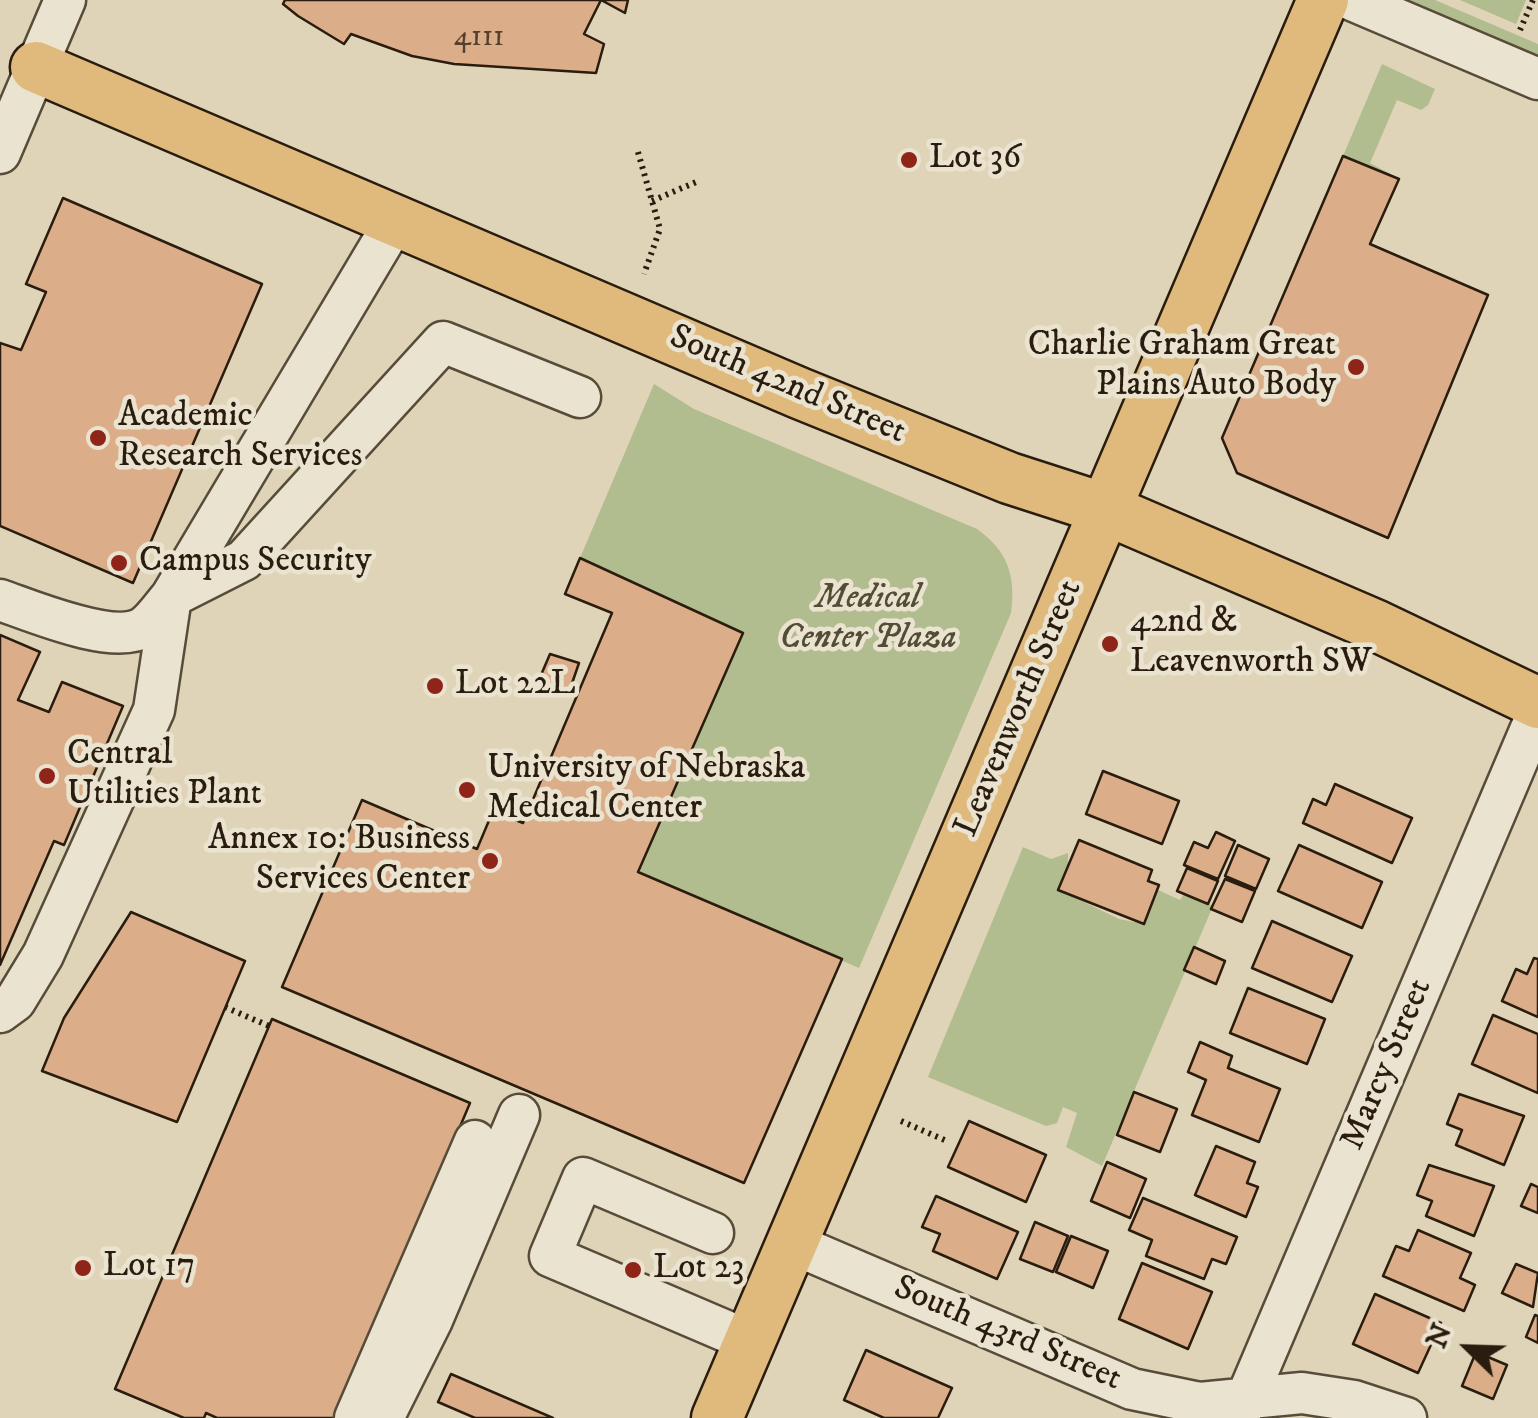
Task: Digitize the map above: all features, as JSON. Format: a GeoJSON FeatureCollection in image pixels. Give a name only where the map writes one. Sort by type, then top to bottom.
{"type":"FeatureCollection","features":[{"type":"Feature","properties":{"kind":"main road","name":"Leavenworth Street"},"geometry":{"type":"LineString","coordinates":[[717,1418],[1323,0]]}},
{"type":"Feature","properties":{"kind":"main road","name":"South 42nd Street"},"geometry":{"type":"LineString","coordinates":[[36,67],[394,224],[992,471],[1105,508],[1390,632],[1538,703]]}},
{"type":"Feature","properties":{"kind":"street"},"geometry":{"type":"LineString","coordinates":[[0,153],[65,0]]}},
{"type":"Feature","properties":{"kind":"street"},"geometry":{"type":"LineString","coordinates":[[1352,0],[1538,79]]}},
{"type":"Feature","properties":{"kind":"street"},"geometry":{"type":"LineString","coordinates":[[0,600],[63,622],[122,634],[144,627],[171,597],[394,224]]}},
{"type":"Feature","properties":{"kind":"street"},"geometry":{"type":"LineString","coordinates":[[171,597],[244,560],[443,342],[580,397]]}},
{"type":"Feature","properties":{"kind":"street"},"geometry":{"type":"LineString","coordinates":[[0,1012],[15,1001],[43,955],[154,710],[171,597]]}},
{"type":"Feature","properties":{"kind":"street","name":"Marcy Street"},"geometry":{"type":"LineString","coordinates":[[1242,1408],[1538,712]]}},
{"type":"Feature","properties":{"kind":"street"},"geometry":{"type":"LineString","coordinates":[[383,1418],[432,1320],[519,1114]]}},
{"type":"Feature","properties":{"kind":"street"},"geometry":{"type":"LineString","coordinates":[[355,1418],[475,1141]]}},
{"type":"Feature","properties":{"kind":"street"},"geometry":{"type":"LineString","coordinates":[[713,1233],[583,1178],[550,1256],[749,1341]]}},
{"type":"Feature","properties":{"kind":"street","name":"South 43rd Street"},"geometry":{"type":"LineString","coordinates":[[790,1244],[1132,1389],[1242,1408],[1302,1394],[1354,1400],[1406,1418]]}},
{"type":"Feature","properties":{"kind":"path"},"geometry":{"type":"LineString","coordinates":[[1520,31],[1532,0]]}},
{"type":"Feature","properties":{"kind":"path"},"geometry":{"type":"LineString","coordinates":[[638,152],[660,229],[644,274]]}},
{"type":"Feature","properties":{"kind":"path"},"geometry":{"type":"LineString","coordinates":[[652,202],[696,182]]}},
{"type":"Feature","properties":{"kind":"path"},"geometry":{"type":"LineString","coordinates":[[225,1008],[269,1026]]}},
{"type":"Feature","properties":{"kind":"path"},"geometry":{"type":"LineString","coordinates":[[901,1122],[949,1142]]}},
{"type":"Feature","properties":{"kind":"green space"},"geometry":{"type":"Polygon","coordinates":[[[1405,0],[1435,0],[1538,44],[1538,56],[1405,0]]]}},
{"type":"Feature","properties":{"kind":"green space"},"geometry":{"type":"Polygon","coordinates":[[[1460,0],[1526,0],[1516,24],[1460,0]]]}},
{"type":"Feature","properties":{"kind":"green space"},"geometry":{"type":"Polygon","coordinates":[[[1382,64],[1435,89],[1428,105],[1421,110],[1397,100],[1370,163],[1398,178],[1343,156],[1382,64]]]}},
{"type":"Feature","properties":{"kind":"green space","name":"Medical Center Plaza"},"geometry":{"type":"Polygon","coordinates":[[[654,384],[694,409],[977,529],[1003,555],[1011,576],[1011,613],[859,968],[638,872],[743,633],[580,558],[654,384]]]}},
{"type":"Feature","properties":{"kind":"green space"},"geometry":{"type":"Polygon","coordinates":[[[1023,847],[1051,859],[1068,853],[1068,867],[1059,890],[1119,919],[1144,924],[1158,890],[1180,900],[1184,894],[1213,906],[1102,1166],[1066,1147],[1077,1113],[1063,1107],[1057,1123],[1046,1126],[928,1077],[1023,847]]]}},
{"type":"Feature","properties":{"kind":"building"},"geometry":{"type":"Polygon","coordinates":[[[285,0],[601,0],[584,34],[604,44],[596,73],[454,64],[412,56],[351,34],[344,44],[298,16],[283,4],[285,0]]]}},
{"type":"Feature","properties":{"kind":"building"},"geometry":{"type":"Polygon","coordinates":[[[601,0],[628,0],[625,13],[601,0]]]}},
{"type":"Feature","properties":{"kind":"building","name":"Charlie Graham Great Plains Auto Body"},"geometry":{"type":"Polygon","coordinates":[[[1343,156],[1399,179],[1370,244],[1488,295],[1388,538],[1237,473],[1222,438],[1343,156]]]}},
{"type":"Feature","properties":{"kind":"building","name":"Academic Research Services"},"geometry":{"type":"Polygon","coordinates":[[[63,198],[262,284],[133,583],[0,526],[0,343],[21,350],[46,292],[26,284],[63,198]]]}},
{"type":"Feature","properties":{"kind":"building","name":"Annex 10: Business Services Center"},"geometry":{"type":"Polygon","coordinates":[[[580,558],[743,633],[638,872],[842,959],[744,1183],[282,987],[362,800],[477,849],[493,811],[523,823],[612,613],[565,594],[580,558]]]}},
{"type":"Feature","properties":{"kind":"building","name":"Central Utilities Plant"},"geometry":{"type":"Polygon","coordinates":[[[0,635],[40,652],[18,700],[49,712],[62,682],[123,706],[64,845],[54,841],[0,965],[0,635]]]}},
{"type":"Feature","properties":{"kind":"building"},"geometry":{"type":"Polygon","coordinates":[[[550,654],[579,663],[568,695],[538,682],[550,654]]]}},
{"type":"Feature","properties":{"kind":"building"},"geometry":{"type":"Polygon","coordinates":[[[1103,771],[1179,801],[1162,844],[1086,814],[1103,771]]]}},
{"type":"Feature","properties":{"kind":"building"},"geometry":{"type":"Polygon","coordinates":[[[1335,784],[1412,818],[1392,863],[1303,823],[1313,799],[1326,805],[1335,784]]]}},
{"type":"Feature","properties":{"kind":"building"},"geometry":{"type":"Polygon","coordinates":[[[1216,832],[1235,841],[1218,879],[1184,865],[1194,842],[1208,848],[1216,832]]]}},
{"type":"Feature","properties":{"kind":"building"},"geometry":{"type":"Polygon","coordinates":[[[1079,840],[1152,870],[1148,881],[1159,885],[1144,924],[1058,890],[1079,840]]]}},
{"type":"Feature","properties":{"kind":"building"},"geometry":{"type":"Polygon","coordinates":[[[1238,845],[1269,859],[1256,889],[1225,876],[1238,845]]]}},
{"type":"Feature","properties":{"kind":"building"},"geometry":{"type":"Polygon","coordinates":[[[1299,845],[1382,882],[1362,928],[1278,891],[1299,845]]]}},
{"type":"Feature","properties":{"kind":"building"},"geometry":{"type":"Polygon","coordinates":[[[1187,868],[1218,881],[1208,904],[1177,891],[1187,868]]]}},
{"type":"Feature","properties":{"kind":"building"},"geometry":{"type":"Polygon","coordinates":[[[1225,879],[1255,891],[1242,922],[1211,909],[1225,879]]]}},
{"type":"Feature","properties":{"kind":"building"},"geometry":{"type":"Polygon","coordinates":[[[131,912],[245,961],[177,1122],[42,1071],[64,1018],[131,912]]]}},
{"type":"Feature","properties":{"kind":"building"},"geometry":{"type":"Polygon","coordinates":[[[1272,921],[1352,956],[1332,1002],[1252,968],[1272,921]]]}},
{"type":"Feature","properties":{"kind":"building"},"geometry":{"type":"Polygon","coordinates":[[[1194,947],[1225,961],[1216,984],[1184,970],[1194,947]]]}},
{"type":"Feature","properties":{"kind":"building"},"geometry":{"type":"Polygon","coordinates":[[[1534,958],[1538,959],[1538,1017],[1502,1001],[1516,969],[1527,974],[1534,958]]]}},
{"type":"Feature","properties":{"kind":"building"},"geometry":{"type":"Polygon","coordinates":[[[1248,988],[1325,1019],[1307,1064],[1230,1033],[1248,988]]]}},
{"type":"Feature","properties":{"kind":"building"},"geometry":{"type":"Polygon","coordinates":[[[1493,1015],[1538,1034],[1538,1093],[1472,1064],[1493,1015]]]}},
{"type":"Feature","properties":{"kind":"building"},"geometry":{"type":"Polygon","coordinates":[[[272,1019],[470,1103],[337,1418],[217,1418],[206,1413],[204,1418],[184,1418],[115,1389],[272,1019]]]}},
{"type":"Feature","properties":{"kind":"building"},"geometry":{"type":"Polygon","coordinates":[[[1200,1042],[1232,1056],[1228,1068],[1280,1089],[1259,1142],[1192,1115],[1206,1080],[1188,1072],[1200,1042]]]}},
{"type":"Feature","properties":{"kind":"building"},"geometry":{"type":"Polygon","coordinates":[[[1134,1092],[1177,1109],[1160,1152],[1117,1135],[1134,1092]]]}},
{"type":"Feature","properties":{"kind":"building"},"geometry":{"type":"Polygon","coordinates":[[[1459,1094],[1524,1116],[1504,1165],[1456,1145],[1462,1130],[1447,1124],[1459,1094]]]}},
{"type":"Feature","properties":{"kind":"building"},"geometry":{"type":"Polygon","coordinates":[[[969,1121],[1046,1155],[1026,1202],[948,1167],[969,1121]]]}},
{"type":"Feature","properties":{"kind":"building"},"geometry":{"type":"Polygon","coordinates":[[[1216,1146],[1255,1162],[1247,1183],[1258,1187],[1246,1217],[1195,1195],[1216,1146]]]}},
{"type":"Feature","properties":{"kind":"building"},"geometry":{"type":"Polygon","coordinates":[[[1107,1162],[1146,1179],[1130,1218],[1091,1201],[1107,1162]]]}},
{"type":"Feature","properties":{"kind":"building"},"geometry":{"type":"Polygon","coordinates":[[[1429,1165],[1494,1186],[1474,1236],[1426,1216],[1432,1201],[1417,1195],[1429,1165]]]}},
{"type":"Feature","properties":{"kind":"building"},"geometry":{"type":"Polygon","coordinates":[[[1531,1184],[1538,1187],[1538,1213],[1521,1206],[1531,1184]]]}},
{"type":"Feature","properties":{"kind":"building"},"geometry":{"type":"Polygon","coordinates":[[[936,1196],[1018,1232],[997,1279],[933,1251],[940,1234],[922,1227],[936,1196]]]}},
{"type":"Feature","properties":{"kind":"building"},"geometry":{"type":"Polygon","coordinates":[[[1143,1198],[1237,1237],[1226,1264],[1212,1259],[1204,1279],[1146,1256],[1152,1240],[1129,1230],[1143,1198]]]}},
{"type":"Feature","properties":{"kind":"building"},"geometry":{"type":"Polygon","coordinates":[[[1035,1222],[1068,1236],[1053,1272],[1020,1259],[1035,1222]]]}},
{"type":"Feature","properties":{"kind":"building"},"geometry":{"type":"Polygon","coordinates":[[[1418,1230],[1471,1253],[1460,1278],[1475,1285],[1464,1311],[1383,1276],[1396,1246],[1409,1251],[1418,1230]]]}},
{"type":"Feature","properties":{"kind":"building"},"geometry":{"type":"Polygon","coordinates":[[[1071,1236],[1108,1251],[1093,1288],[1056,1272],[1071,1236]]]}},
{"type":"Feature","properties":{"kind":"building"},"geometry":{"type":"Polygon","coordinates":[[[1142,1263],[1212,1292],[1188,1349],[1119,1319],[1142,1263]]]}},
{"type":"Feature","properties":{"kind":"building"},"geometry":{"type":"Polygon","coordinates":[[[1516,1264],[1538,1273],[1533,1307],[1502,1293],[1516,1264]]]}},
{"type":"Feature","properties":{"kind":"building"},"geometry":{"type":"Polygon","coordinates":[[[1375,1294],[1441,1323],[1418,1373],[1353,1344],[1375,1294]]]}},
{"type":"Feature","properties":{"kind":"building"},"geometry":{"type":"Polygon","coordinates":[[[1535,1315],[1538,1316],[1538,1343],[1526,1337],[1535,1315]]]}},
{"type":"Feature","properties":{"kind":"building"},"geometry":{"type":"Polygon","coordinates":[[[866,1350],[952,1388],[938,1418],[884,1418],[844,1400],[866,1350]]]}},
{"type":"Feature","properties":{"kind":"building"},"geometry":{"type":"Polygon","coordinates":[[[1476,1352],[1507,1365],[1493,1399],[1462,1386],[1476,1352]]]}},
{"type":"Feature","properties":{"kind":"building"},"geometry":{"type":"Polygon","coordinates":[[[451,1374],[553,1418],[475,1418],[438,1402],[451,1374]]]}},
{"type":"Feature","properties":{"kind":"place","name":"Lot 36"},"geometry":{"type":"Point","coordinates":[909,160]}},
{"type":"Feature","properties":{"kind":"place","name":"Charlie Graham Great Plains Auto Body"},"geometry":{"type":"Point","coordinates":[1356,367]}},
{"type":"Feature","properties":{"kind":"place","name":"Academic Research Services"},"geometry":{"type":"Point","coordinates":[98,438]}},
{"type":"Feature","properties":{"kind":"place","name":"Campus Security"},"geometry":{"type":"Point","coordinates":[119,563]}},
{"type":"Feature","properties":{"kind":"place","name":"42nd & Leavenworth SW"},"geometry":{"type":"Point","coordinates":[1110,644]}},
{"type":"Feature","properties":{"kind":"place","name":"Lot 22L"},"geometry":{"type":"Point","coordinates":[435,686]}},
{"type":"Feature","properties":{"kind":"place","name":"Central Utilities Plant"},"geometry":{"type":"Point","coordinates":[47,776]}},
{"type":"Feature","properties":{"kind":"place","name":"University of Nebraska Medical Center"},"geometry":{"type":"Point","coordinates":[467,790]}},
{"type":"Feature","properties":{"kind":"place","name":"Annex 10: Business Services Center"},"geometry":{"type":"Point","coordinates":[490,861]}},
{"type":"Feature","properties":{"kind":"place","name":"Lot 17"},"geometry":{"type":"Point","coordinates":[83,1268]}},
{"type":"Feature","properties":{"kind":"place","name":"Lot 23"},"geometry":{"type":"Point","coordinates":[633,1270]}}]}
